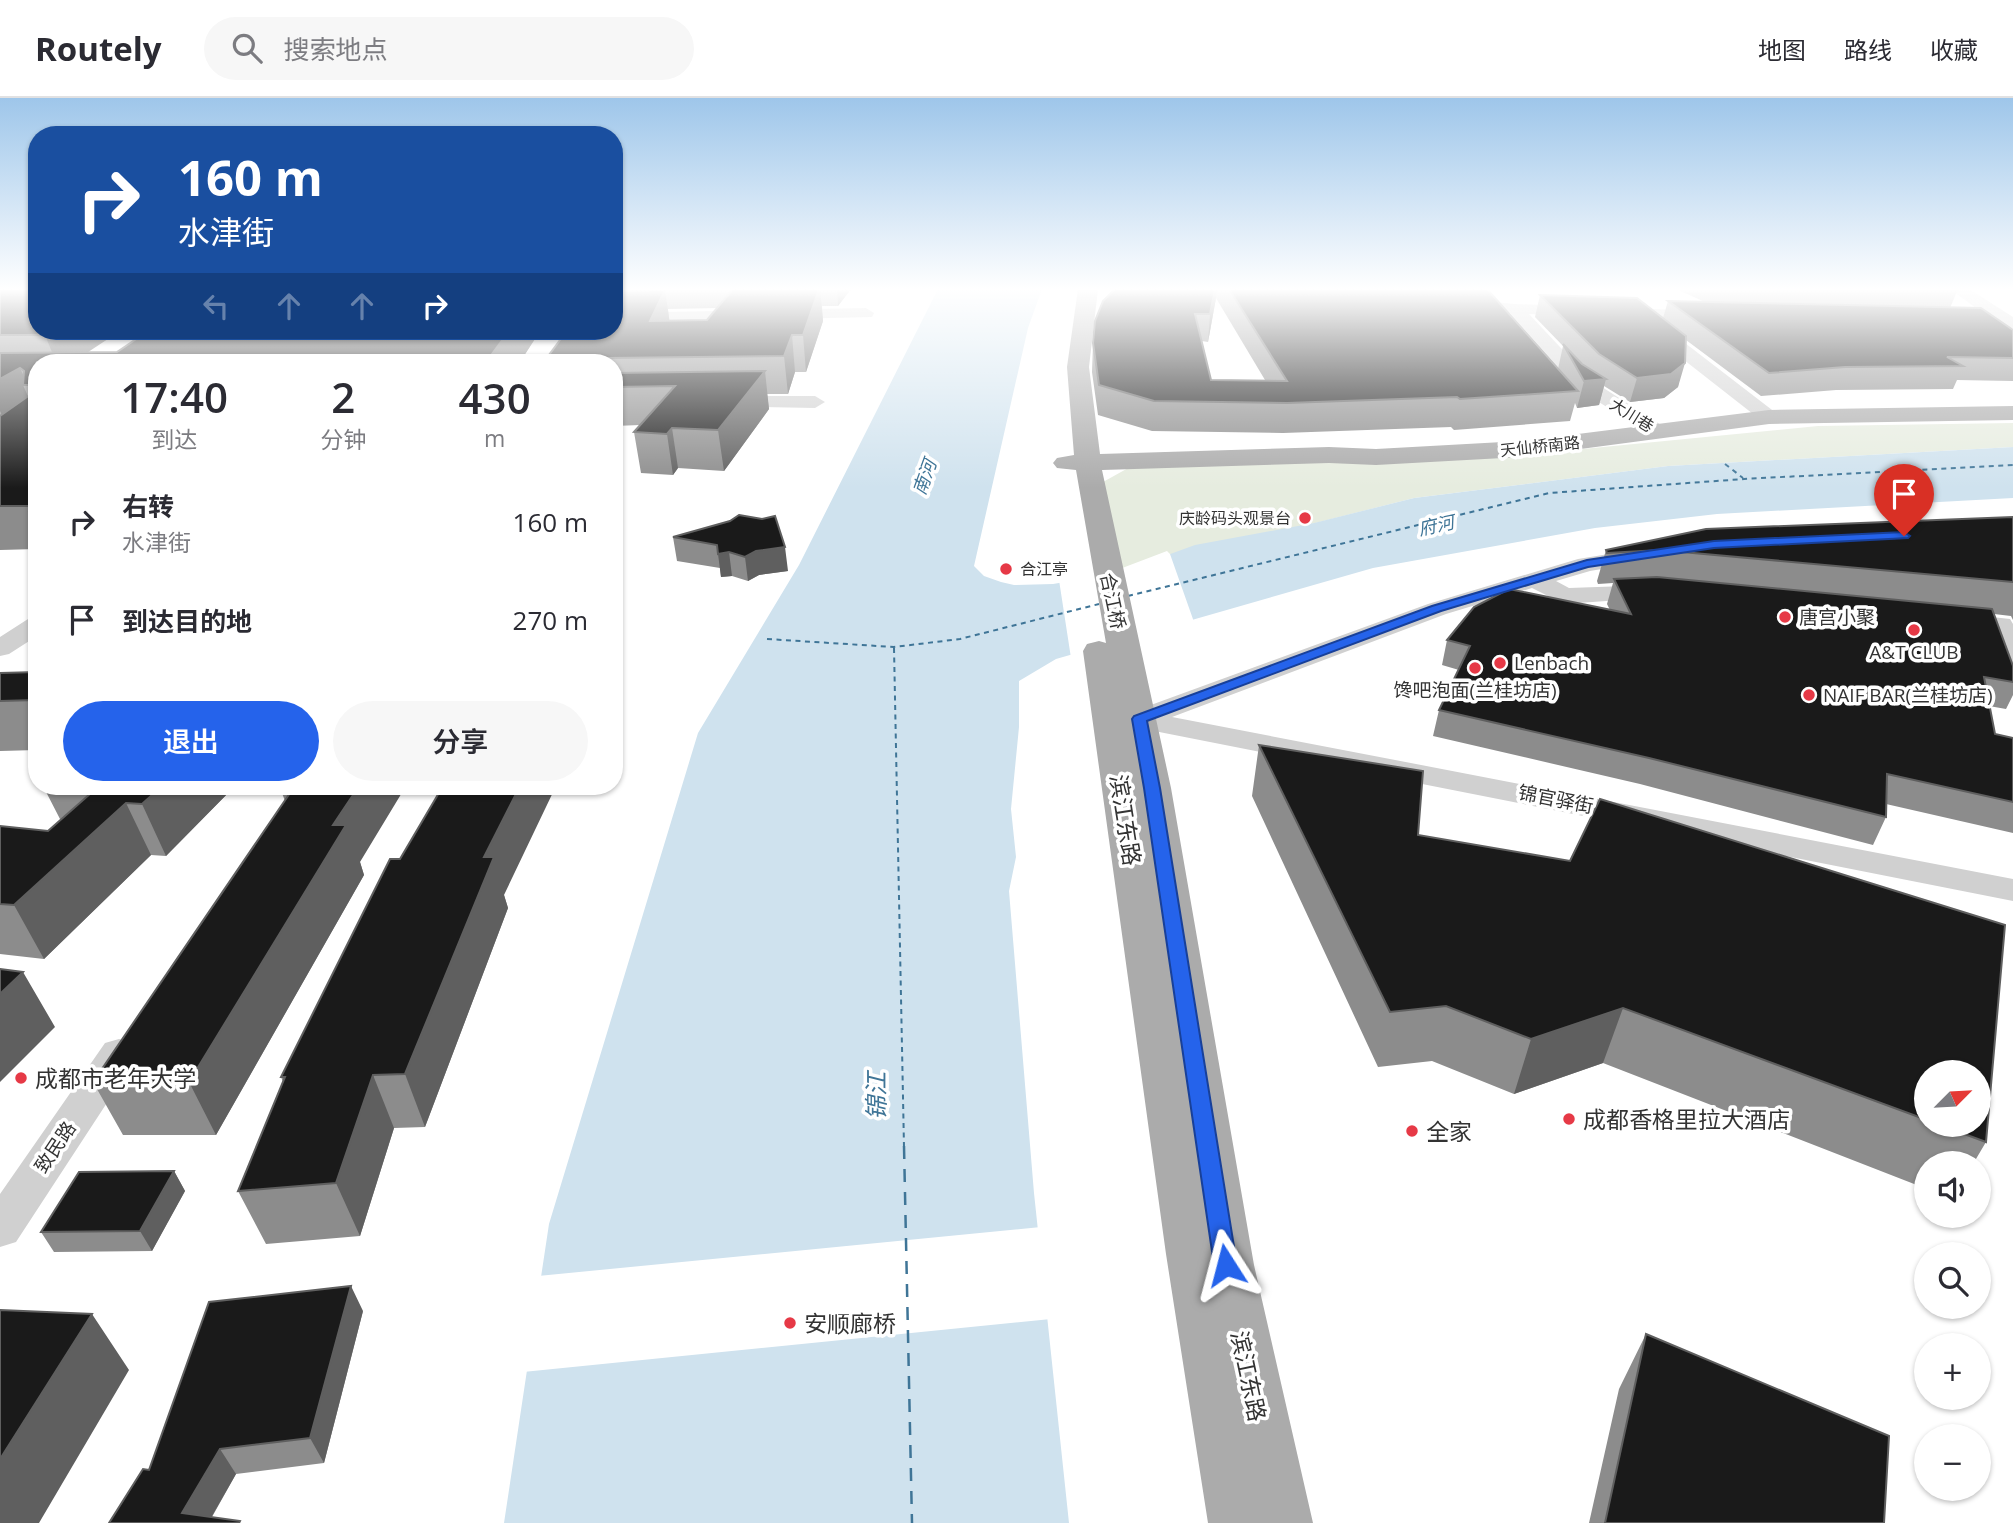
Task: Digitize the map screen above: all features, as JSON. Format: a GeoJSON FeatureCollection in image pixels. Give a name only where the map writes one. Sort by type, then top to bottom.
{"type":"FeatureCollection","features":[{"type":"Feature","properties":{"kind":"main road"},"geometry":{"type":"LineString","coordinates":[[1076,356],[1076,462]]}},
{"type":"Feature","properties":{"kind":"main road"},"geometry":{"type":"LineString","coordinates":[[1076,462],[1079,356]]}},
{"type":"Feature","properties":{"kind":"main road","name":"天仙桥南路"},"geometry":{"type":"LineString","coordinates":[[1076,462],[1329,455],[1376,457],[1521,449],[1769,417],[2013,413]]}},
{"type":"Feature","properties":{"kind":"main road","name":"合江桥"},"geometry":{"type":"LineString","coordinates":[[1076,462],[1065,484],[1092,556],[1111,652]]}},
{"type":"Feature","properties":{"kind":"main road","name":"滨江东路"},"geometry":{"type":"LineString","coordinates":[[1111,652],[1139,719],[1226,1265],[1281,1523]]}},
{"type":"Feature","properties":{"kind":"main road","name":"滨江东路"},"geometry":{"type":"LineString","coordinates":[[1111,652],[1193,1254],[1240,1523]]}},
{"type":"Feature","properties":{"kind":"street","name":"大川巷"},"geometry":{"type":"LineString","coordinates":[[1558,356],[1584,384],[1660,432]]}},
{"type":"Feature","properties":{"kind":"street"},"geometry":{"type":"LineString","coordinates":[[1690,356],[1769,417]]}},
{"type":"Feature","properties":{"kind":"street"},"geometry":{"type":"LineString","coordinates":[[708,402],[815,402]]}},
{"type":"Feature","properties":{"kind":"street"},"geometry":{"type":"LineString","coordinates":[[1139,719],[1437,608],[1587,564],[1676,551]]}},
{"type":"Feature","properties":{"kind":"street"},"geometry":{"type":"LineString","coordinates":[[1534,579],[1564,596],[1650,591],[1677,594]]}},
{"type":"Feature","properties":{"kind":"street"},"geometry":{"type":"LineString","coordinates":[[1934,619],[2001,625],[2013,675]]}},
{"type":"Feature","properties":{"kind":"street"},"geometry":{"type":"LineString","coordinates":[[0,648],[28,631]]}},
{"type":"Feature","properties":{"kind":"street"},"geometry":{"type":"LineString","coordinates":[[0,654],[28,655]]}},
{"type":"Feature","properties":{"kind":"street","name":"锦官驿街"},"geometry":{"type":"LineString","coordinates":[[1139,719],[2013,890]]}},
{"type":"Feature","properties":{"kind":"street","name":"致民路"},"geometry":{"type":"LineString","coordinates":[[0,1229],[138,1024]]}},
{"type":"Feature","properties":{"kind":"shaded area"},"geometry":{"type":"Polygon","coordinates":[[[2013,423],[2013,447],[1668,466],[1414,498],[1118,573],[1094,487],[1130,467],[1501,457],[1818,426],[2013,423]]]}},
{"type":"Feature","properties":{"kind":"water"},"geometry":{"type":"Polygon","coordinates":[[[905,356],[1022,356],[974,566],[984,576],[1014,585],[1053,584],[1118,573],[1195,545],[1314,523],[1414,498],[1668,466],[2013,447],[2013,498],[1717,514],[1595,528],[1373,568],[1056,659],[1019,681],[1019,727],[1011,809],[1016,857],[1009,891],[1034,1193],[1069,1523],[504,1523],[549,1224],[698,733],[799,565],[905,356]]]}},
{"type":"Feature","properties":{"kind":"pier"},"geometry":{"type":"Polygon","coordinates":[[[1167,551],[1194,622],[1071,658],[1059,580],[1117,570],[1167,551]]]}},
{"type":"Feature","properties":{"kind":"pier","name":"安顺廊桥"},"geometry":{"type":"Polygon","coordinates":[[[1041,1227],[1051,1319],[523,1372],[538,1276],[1041,1227]]]}},
{"type":"Feature","properties":{"kind":"building"},"geometry":{"type":"Polygon","coordinates":[[[0,356],[28,356],[28,385],[23,385],[24,371],[20,368],[0,379],[0,356]]]}},
{"type":"Feature","properties":{"kind":"building"},"geometry":{"type":"Polygon","coordinates":[[[623,356],[784,356],[623,358],[623,356]]]}},
{"type":"Feature","properties":{"kind":"building"},"geometry":{"type":"Polygon","coordinates":[[[1095,356],[1205,356],[1211,380],[1287,381],[1271,356],[1546,356],[1578,391],[1460,399],[1287,403],[1154,401],[1099,385],[1095,356]]]}},
{"type":"Feature","properties":{"kind":"building"},"geometry":{"type":"Polygon","coordinates":[[[1570,356],[1574,356],[1606,379],[1584,381],[1570,356]]]}},
{"type":"Feature","properties":{"kind":"building"},"geometry":{"type":"Polygon","coordinates":[[[1601,356],[1685,356],[1685,363],[1671,374],[1637,378],[1601,356]]]}},
{"type":"Feature","properties":{"kind":"building"},"geometry":{"type":"Polygon","coordinates":[[[1744,356],[2013,356],[2013,358],[1947,357],[1963,366],[1845,367],[1769,373],[1744,356]]]}},
{"type":"Feature","properties":{"kind":"building"},"geometry":{"type":"Polygon","coordinates":[[[765,371],[718,430],[672,428],[667,434],[634,432],[675,386],[623,387],[623,373],[765,371]]]}},
{"type":"Feature","properties":{"kind":"building"},"geometry":{"type":"Polygon","coordinates":[[[28,396],[28,506],[0,506],[0,416],[28,396]]]}},
{"type":"Feature","properties":{"kind":"building"},"geometry":{"type":"Polygon","coordinates":[[[739,515],[762,519],[775,516],[785,547],[756,551],[745,557],[729,552],[718,554],[717,545],[673,537],[730,521],[739,515]]]}},
{"type":"Feature","properties":{"kind":"building"},"geometry":{"type":"Polygon","coordinates":[[[2013,517],[2013,582],[1660,550],[1607,553],[1606,550],[1706,529],[2013,517]]]}},
{"type":"Feature","properties":{"kind":"building"},"geometry":{"type":"Polygon","coordinates":[[[1657,577],[1992,609],[2013,666],[2013,682],[1984,677],[1995,734],[2013,738],[2013,802],[1887,774],[1886,817],[1649,758],[1439,710],[1470,646],[1447,640],[1474,607],[1509,589],[1631,614],[1614,579],[1657,577]]]}},
{"type":"Feature","properties":{"kind":"building"},"geometry":{"type":"Polygon","coordinates":[[[28,672],[28,700],[0,701],[0,673],[28,672]]]}},
{"type":"Feature","properties":{"kind":"building","name":"成都香格里拉大酒店"},"geometry":{"type":"Polygon","coordinates":[[[1259,745],[1423,771],[1418,835],[1570,861],[1600,799],[2005,925],[1992,1073],[1992,1060],[1914,1060],[1914,1115],[1623,1008],[1531,1039],[1446,1006],[1390,1012],[1259,745]]]}},
{"type":"Feature","properties":{"kind":"building"},"geometry":{"type":"Polygon","coordinates":[[[89,795],[152,795],[142,804],[126,803],[14,905],[0,904],[0,826],[48,831],[89,795]]]}},
{"type":"Feature","properties":{"kind":"building"},"geometry":{"type":"Polygon","coordinates":[[[289,795],[353,795],[333,825],[346,825],[189,1082],[93,1082],[289,795]]]}},
{"type":"Feature","properties":{"kind":"building"},"geometry":{"type":"Polygon","coordinates":[[[438,795],[515,795],[484,857],[494,857],[405,1074],[373,1075],[336,1183],[238,1191],[285,1077],[281,1077],[390,859],[400,859],[438,795]]]}},
{"type":"Feature","properties":{"kind":"building"},"geometry":{"type":"Polygon","coordinates":[[[0,969],[23,972],[0,994],[0,969]]]}},
{"type":"Feature","properties":{"kind":"building"},"geometry":{"type":"Polygon","coordinates":[[[174,1171],[140,1231],[41,1232],[79,1172],[174,1171]]]}},
{"type":"Feature","properties":{"kind":"building"},"geometry":{"type":"Polygon","coordinates":[[[351,1286],[310,1438],[220,1449],[182,1513],[240,1521],[239,1523],[109,1523],[143,1469],[149,1470],[209,1302],[351,1286]]]}},
{"type":"Feature","properties":{"kind":"building"},"geometry":{"type":"Polygon","coordinates":[[[0,1310],[92,1314],[0,1459],[0,1310]]]}},
{"type":"Feature","properties":{"kind":"building"},"geometry":{"type":"Polygon","coordinates":[[[1646,1334],[1889,1436],[1884,1523],[1605,1523],[1646,1334]]]}},
{"type":"Feature","properties":{"kind":"ferry route"},"geometry":{"type":"LineString","coordinates":[[1725,464],[1743,478]]}},
{"type":"Feature","properties":{"kind":"ferry route"},"geometry":{"type":"LineString","coordinates":[[1128,596],[1549,493],[1744,479],[2013,465]]}},
{"type":"Feature","properties":{"kind":"ferry route"},"geometry":{"type":"LineString","coordinates":[[767,639],[894,647],[960,639],[1099,604]]}},
{"type":"Feature","properties":{"kind":"ferry route"},"geometry":{"type":"LineString","coordinates":[[894,648],[904,1147]]}},
{"type":"Feature","properties":{"kind":"ferry route"},"geometry":{"type":"LineString","coordinates":[[904,1146],[912,1523]]}},
{"type":"Feature","properties":{"kind":"place","name":"庆龄码头观景台"},"geometry":{"type":"Point","coordinates":[1305,518]}},
{"type":"Feature","properties":{"kind":"place","name":"合江亭"},"geometry":{"type":"Point","coordinates":[1006,569]}},
{"type":"Feature","properties":{"kind":"place","name":"唐宫小聚"},"geometry":{"type":"Point","coordinates":[1785,617]}},
{"type":"Feature","properties":{"kind":"place","name":"A&T CLUB"},"geometry":{"type":"Point","coordinates":[1914,630]}},
{"type":"Feature","properties":{"kind":"place","name":"Lenbach"},"geometry":{"type":"Point","coordinates":[1500,663]}},
{"type":"Feature","properties":{"kind":"place","name":"馋吧泡面(兰桂坊店)"},"geometry":{"type":"Point","coordinates":[1475,668]}},
{"type":"Feature","properties":{"kind":"place","name":"NAIF BAR(兰桂坊店)"},"geometry":{"type":"Point","coordinates":[1809,695]}},
{"type":"Feature","properties":{"kind":"place","name":"成都市老年大学"},"geometry":{"type":"Point","coordinates":[21,1078]}},
{"type":"Feature","properties":{"kind":"place","name":"成都香格里拉大酒店"},"geometry":{"type":"Point","coordinates":[1569,1119]}},
{"type":"Feature","properties":{"kind":"place","name":"全家"},"geometry":{"type":"Point","coordinates":[1412,1131]}},
{"type":"Feature","properties":{"kind":"place","name":"安顺廊桥"},"geometry":{"type":"Point","coordinates":[790,1323]}},
{"type":"Feature","properties":{"kind":"route"},"geometry":{"type":"LineString","coordinates":[[1226,1265],[1139,719],[1437,608],[1587,564],[1714,545],[1904,536]]}},
{"type":"Feature","properties":{"kind":"water label","name":"南河"},"geometry":{"type":"Point","coordinates":[924,477]}},
{"type":"Feature","properties":{"kind":"water label","name":"府河"},"geometry":{"type":"Point","coordinates":[1436,525]}},
{"type":"Feature","properties":{"kind":"water label","name":"锦江"},"geometry":{"type":"Point","coordinates":[875,1096]}}]}
